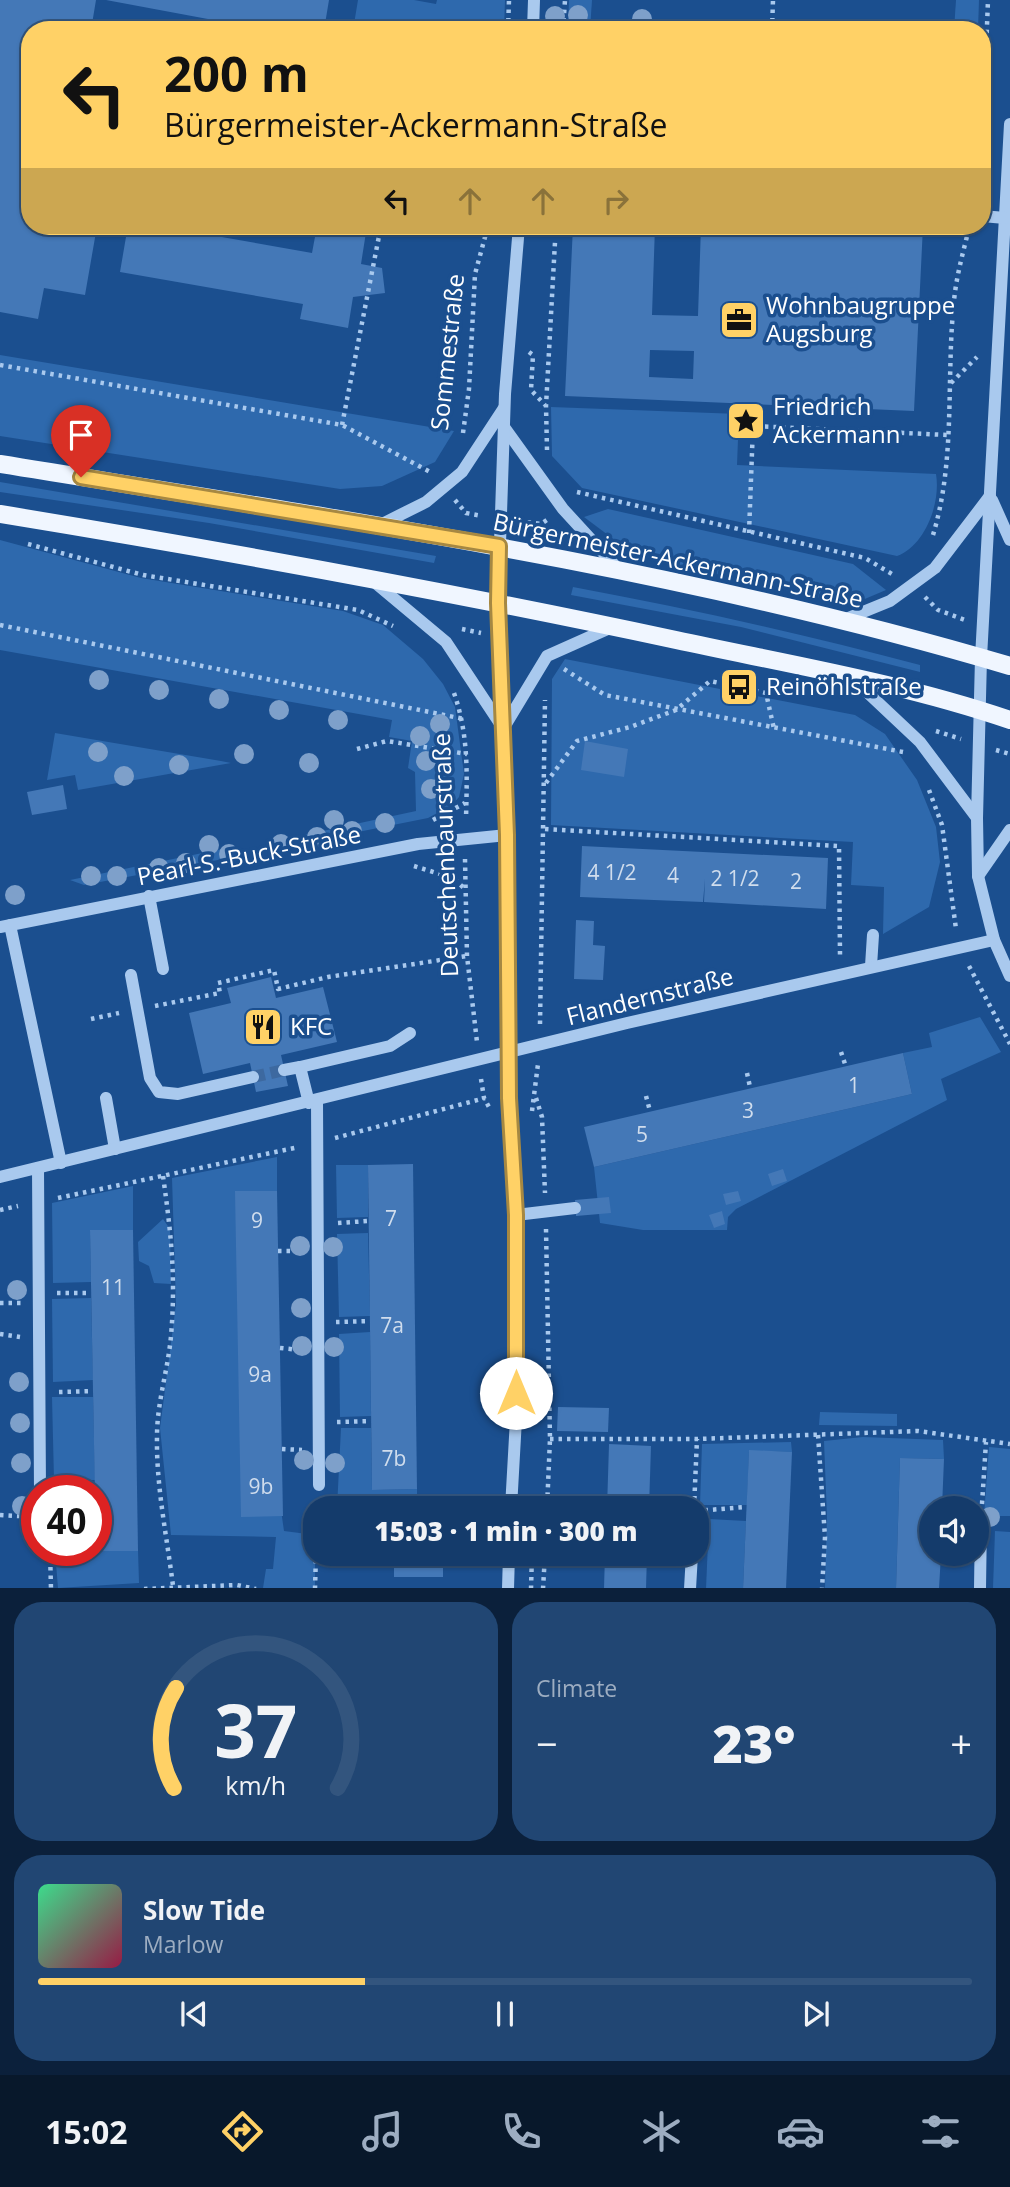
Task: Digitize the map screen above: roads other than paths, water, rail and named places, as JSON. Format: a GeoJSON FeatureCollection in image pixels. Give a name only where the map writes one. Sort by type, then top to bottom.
{"type":"FeatureCollection","features":[{"type":"Feature","properties":{"kind":"main road","name":"Bürgermeister-Ackermann-Straße"},"geometry":{"type":"LineString","coordinates":[[0,464],[499,546],[619,570],[841,621],[1010,666]]}},
{"type":"Feature","properties":{"kind":"main road"},"geometry":{"type":"LineString","coordinates":[[0,514],[367,576],[852,678],[979,709],[1010,720]]}},
{"type":"Feature","properties":{"kind":"street"},"geometry":{"type":"LineString","coordinates":[[533,21],[534,0]]}},
{"type":"Feature","properties":{"kind":"street"},"geometry":{"type":"LineString","coordinates":[[1010,124],[1005,218],[1005,295],[998,335],[981,658],[976,818],[978,876],[994,940],[1010,976]]}},
{"type":"Feature","properties":{"kind":"street"},"geometry":{"type":"LineString","coordinates":[[991,217],[1005,218]]}},
{"type":"Feature","properties":{"kind":"street"},"geometry":{"type":"LineString","coordinates":[[513,1496],[516,1419],[516,1215],[509,1098],[507,835],[498,603],[505,408],[518,235]]}},
{"type":"Feature","properties":{"kind":"street"},"geometry":{"type":"LineString","coordinates":[[380,525],[426,502],[462,472],[505,408]]}},
{"type":"Feature","properties":{"kind":"street"},"geometry":{"type":"LineString","coordinates":[[504,427],[563,509],[619,570]]}},
{"type":"Feature","properties":{"kind":"street"},"geometry":{"type":"LineString","coordinates":[[990,496],[1010,540]]}},
{"type":"Feature","properties":{"kind":"street"},"geometry":{"type":"LineString","coordinates":[[841,621],[890,601],[935,568],[990,496]]}},
{"type":"Feature","properties":{"kind":"street"},"geometry":{"type":"LineString","coordinates":[[367,576],[446,642],[503,729]]}},
{"type":"Feature","properties":{"kind":"street"},"geometry":{"type":"LineString","coordinates":[[503,729],[547,656],[612,626]]}},
{"type":"Feature","properties":{"kind":"street"},"geometry":{"type":"LineString","coordinates":[[852,678],[920,742],[976,818]]}},
{"type":"Feature","properties":{"kind":"street"},"geometry":{"type":"LineString","coordinates":[[978,876],[1010,830]]}},
{"type":"Feature","properties":{"kind":"street","name":"Pearl-S.-Buck-Straße"},"geometry":{"type":"LineString","coordinates":[[5,926],[418,845],[507,835]]}},
{"type":"Feature","properties":{"kind":"street"},"geometry":{"type":"LineString","coordinates":[[149,896],[163,969]]}},
{"type":"Feature","properties":{"kind":"street"},"geometry":{"type":"LineString","coordinates":[[5,926],[61,1163]]}},
{"type":"Feature","properties":{"kind":"street"},"geometry":{"type":"LineString","coordinates":[[872,966],[873,935]]}},
{"type":"Feature","properties":{"kind":"street","name":"Flandernstraße"},"geometry":{"type":"LineString","coordinates":[[0,1177],[479,1059],[840,973],[994,940]]}},
{"type":"Feature","properties":{"kind":"street"},"geometry":{"type":"LineString","coordinates":[[131,975],[150,1078],[159,1092],[172,1095],[253,1077]]}},
{"type":"Feature","properties":{"kind":"street"},"geometry":{"type":"LineString","coordinates":[[284,1070],[390,1046],[410,1033]]}},
{"type":"Feature","properties":{"kind":"street"},"geometry":{"type":"LineString","coordinates":[[300,1067],[313,1102],[318,1143],[318,1485]]}},
{"type":"Feature","properties":{"kind":"street"},"geometry":{"type":"LineString","coordinates":[[106,1098],[115,1149]]}},
{"type":"Feature","properties":{"kind":"street"},"geometry":{"type":"LineString","coordinates":[[38,1168],[40,1475]]}},
{"type":"Feature","properties":{"kind":"street"},"geometry":{"type":"LineString","coordinates":[[516,1215],[575,1208]]}},
{"type":"Feature","properties":{"kind":"street"},"geometry":{"type":"LineString","coordinates":[[508,1588],[509,1566]]}},
{"type":"Feature","properties":{"kind":"street"},"geometry":{"type":"LineString","coordinates":[[690,1588],[691,1566]]}},
{"type":"Feature","properties":{"kind":"street"},"geometry":{"type":"LineString","coordinates":[[980,1566],[980,1588]]}},
{"type":"Feature","properties":{"kind":"tunnel"},"geometry":{"type":"LineString","coordinates":[[253,1077],[284,1070]]}},
{"type":"Feature","properties":{"kind":"place","name":"Wohnbaugruppe Augsburg"},"geometry":{"type":"Point","coordinates":[739,320]}},
{"type":"Feature","properties":{"kind":"place","name":"Friedrich Ackermann"},"geometry":{"type":"Point","coordinates":[746,421]}},
{"type":"Feature","properties":{"kind":"place","name":"Reinöhlstraße"},"geometry":{"type":"Point","coordinates":[739,687]}},
{"type":"Feature","properties":{"kind":"place","name":"KFC"},"geometry":{"type":"Point","coordinates":[263,1027]}}]}
